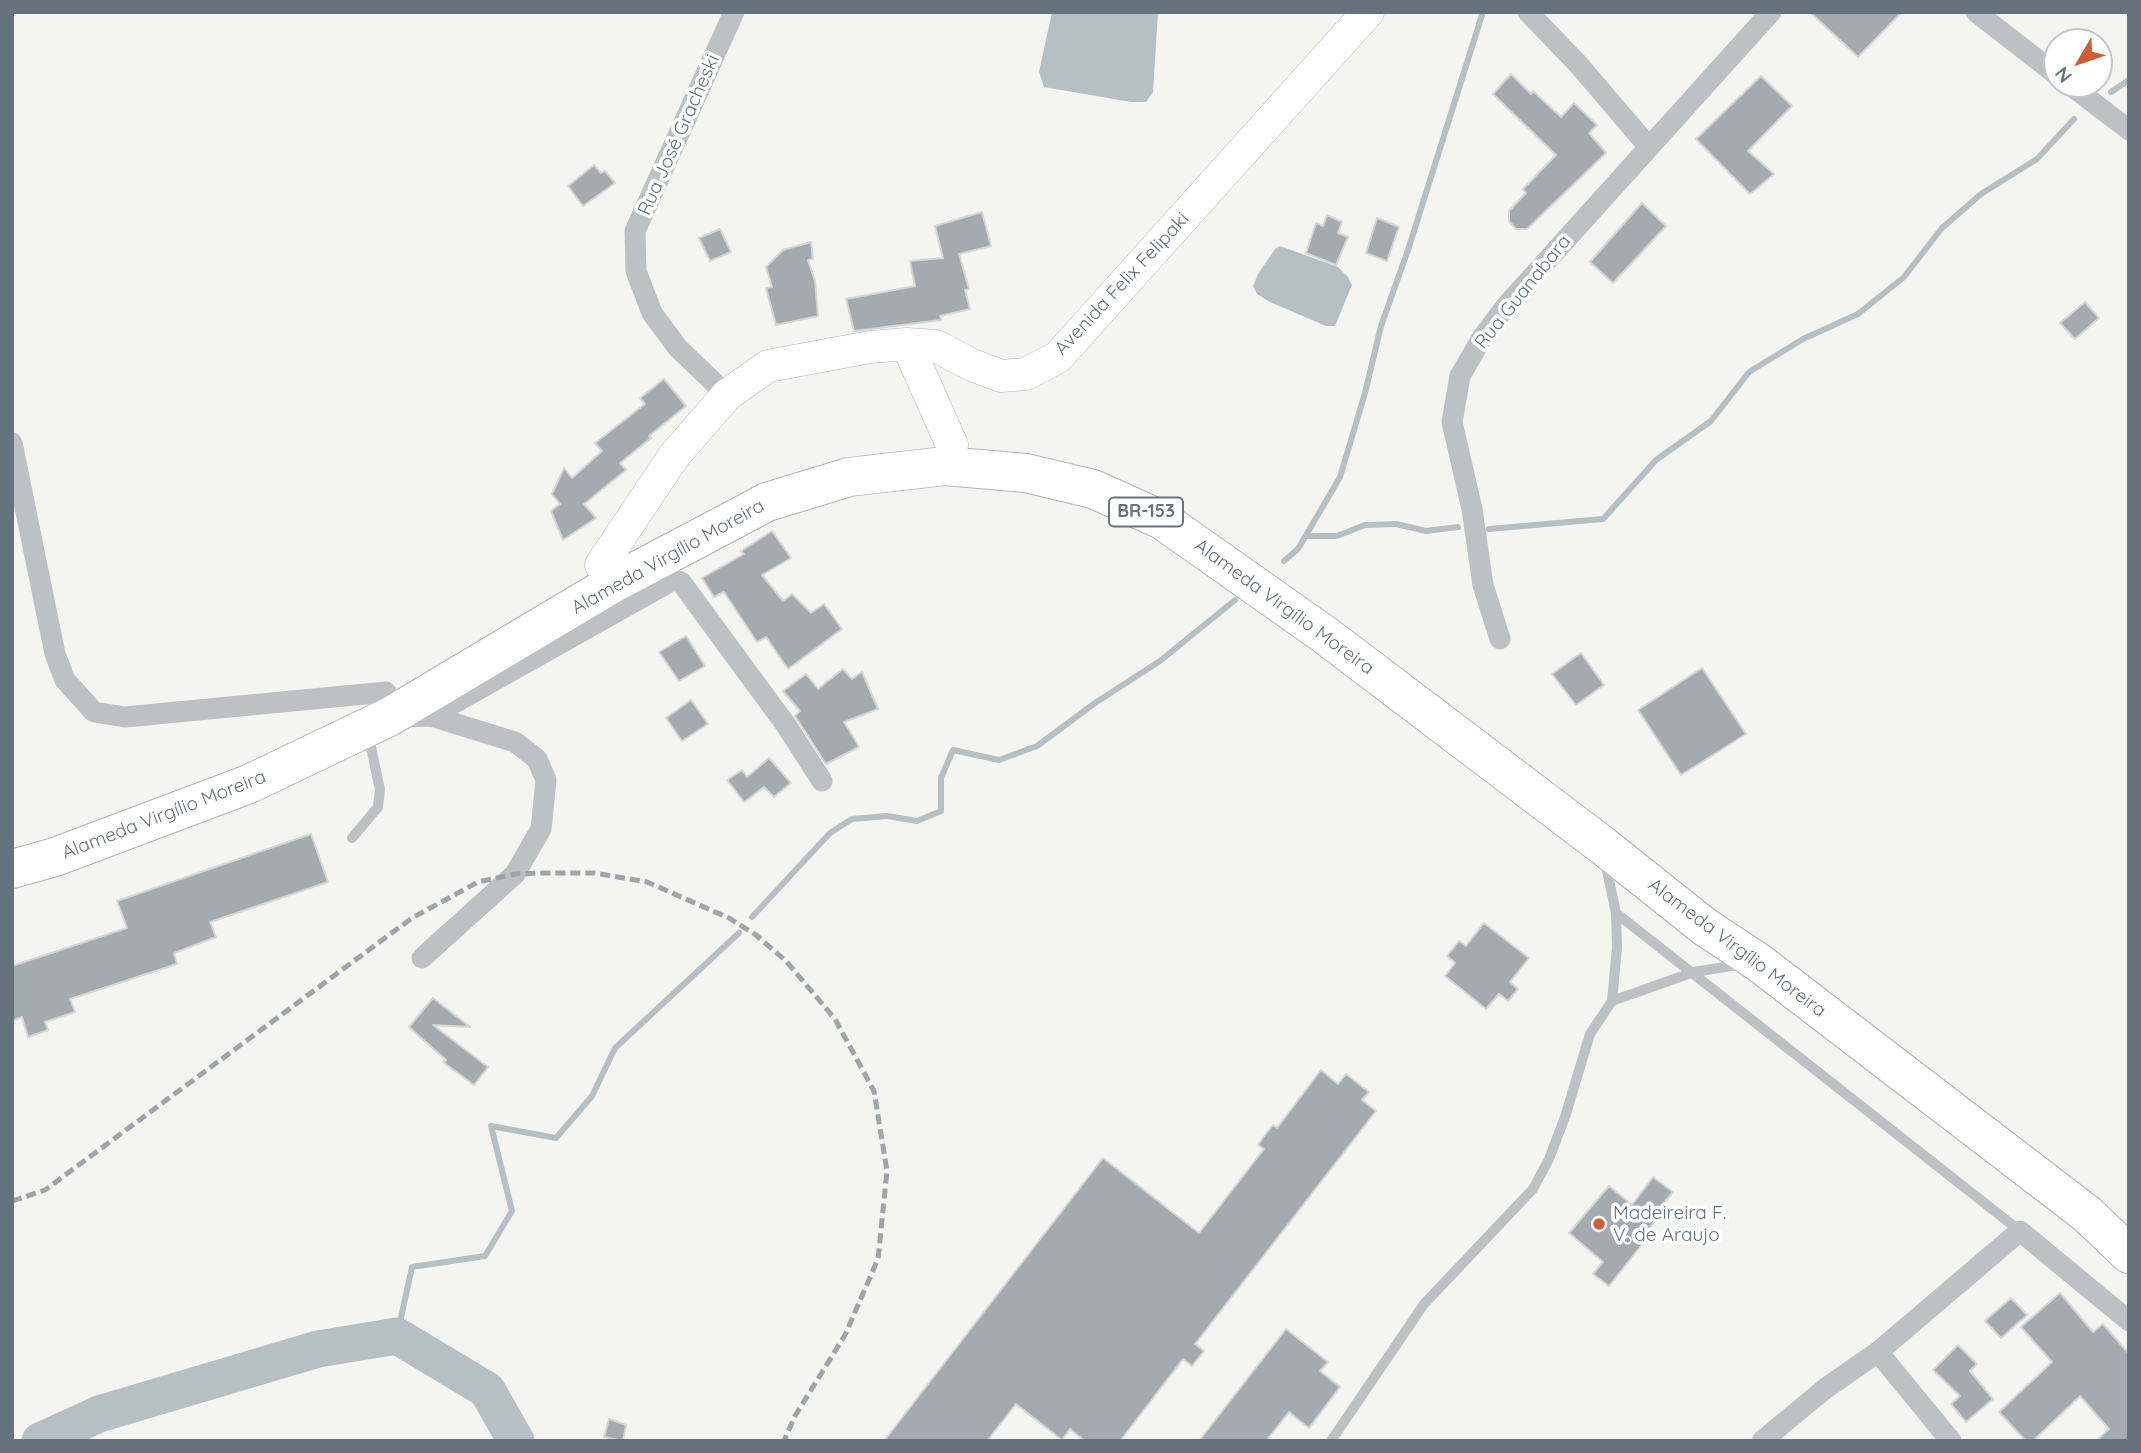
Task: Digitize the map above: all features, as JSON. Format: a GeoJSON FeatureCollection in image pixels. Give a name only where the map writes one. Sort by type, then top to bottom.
{"type":"FeatureCollection","features":[{"type":"Feature","properties":{"kind":"highway","name":"Alameda Virgílio Moreira"},"geometry":{"type":"LineString","coordinates":[[12,847],[48,837],[381,712],[414,679],[601,565],[759,482],[845,456],[952,445],[1030,451],[1102,469],[1172,501],[1338,618],[1718,909],[1860,1010],[2101,1198],[2129,1224]]}},
{"type":"Feature","properties":{"kind":"highway","name":"Alameda Virgílio Moreira"},"geometry":{"type":"LineString","coordinates":[[12,869],[55,857],[249,784],[612,583],[767,502],[849,477],[945,466],[1026,473],[1093,489],[1162,520],[1325,635],[1602,845],[1705,927],[1758,962],[2087,1214],[2129,1254]]}},
{"type":"Feature","properties":{"kind":"street","name":"Rua José Gracheski"},"geometry":{"type":"LineString","coordinates":[[727,395],[678,348],[652,313],[636,271],[635,231],[734,12]]}},
{"type":"Feature","properties":{"kind":"street","name":"Avenida Felix Felipaki"},"geometry":{"type":"LineString","coordinates":[[601,565],[674,456],[727,395],[768,366],[907,344],[936,346],[972,365],[1002,376],[1026,374],[1058,357],[1368,12]]}},
{"type":"Feature","properties":{"kind":"street"},"geometry":{"type":"LineString","coordinates":[[1528,12],[1578,64],[1648,146]]}},
{"type":"Feature","properties":{"kind":"street","name":"Rua Guanabara"},"geometry":{"type":"LineString","coordinates":[[1500,639],[1483,585],[1472,509],[1452,422],[1460,376],[1482,338],[1506,306],[1771,12]]}},
{"type":"Feature","properties":{"kind":"street"},"geometry":{"type":"LineString","coordinates":[[1976,12],[2043,64]]}},
{"type":"Feature","properties":{"kind":"street"},"geometry":{"type":"LineString","coordinates":[[2087,98],[2129,130]]}},
{"type":"Feature","properties":{"kind":"street"},"geometry":{"type":"LineString","coordinates":[[907,344],[952,445]]}},
{"type":"Feature","properties":{"kind":"street"},"geometry":{"type":"LineString","coordinates":[[12,443],[55,654],[65,680],[94,712],[125,717],[381,712],[431,716],[515,742],[537,759],[546,780],[541,829],[514,874],[422,958]]}},
{"type":"Feature","properties":{"kind":"street"},"geometry":{"type":"LineString","coordinates":[[431,716],[673,580],[681,582],[786,726],[822,781]]}},
{"type":"Feature","properties":{"kind":"street"},"geometry":{"type":"LineString","coordinates":[[1762,1441],[1826,1388],[1878,1352],[2020,1231],[2129,1321]]}},
{"type":"Feature","properties":{"kind":"street"},"geometry":{"type":"LineString","coordinates":[[1878,1352],[1951,1441]]}},
{"type":"Feature","properties":{"kind":"lane"},"geometry":{"type":"LineString","coordinates":[[352,838],[378,807],[381,712]]}},
{"type":"Feature","properties":{"kind":"lane"},"geometry":{"type":"LineString","coordinates":[[1331,1441],[1424,1304],[1533,1189],[1549,1159],[1590,1034],[1612,1001],[1617,948],[1616,913],[1602,845]]}},
{"type":"Feature","properties":{"kind":"lane"},"geometry":{"type":"LineString","coordinates":[[1616,913],[2020,1231]]}},
{"type":"Feature","properties":{"kind":"lane"},"geometry":{"type":"LineString","coordinates":[[1612,1001],[1694,972],[1758,962]]}},
{"type":"Feature","properties":{"kind":"shaded area"},"geometry":{"type":"Polygon","coordinates":[[[1052,12],[1158,12],[1153,92],[1146,102],[1131,102],[1044,87],[1039,72],[1052,12]]]}},
{"type":"Feature","properties":{"kind":"shaded area"},"geometry":{"type":"Polygon","coordinates":[[[1280,246],[1338,267],[1348,277],[1352,285],[1335,326],[1326,326],[1257,294],[1253,286],[1258,274],[1280,246]]]}},
{"type":"Feature","properties":{"kind":"building"},"geometry":{"type":"Polygon","coordinates":[[[1810,12],[1902,12],[1858,57],[1810,12]]]}},
{"type":"Feature","properties":{"kind":"building"},"geometry":{"type":"Polygon","coordinates":[[[1511,74],[1531,94],[1533,91],[1561,117],[1574,103],[1597,125],[1589,133],[1606,153],[1527,229],[1516,229],[1509,221],[1509,211],[1526,193],[1523,189],[1556,155],[1493,94],[1511,74]]]}},
{"type":"Feature","properties":{"kind":"building"},"geometry":{"type":"Polygon","coordinates":[[[1761,76],[1792,106],[1748,151],[1774,174],[1750,194],[1696,139],[1761,76]]]}},
{"type":"Feature","properties":{"kind":"building"},"geometry":{"type":"Polygon","coordinates":[[[594,165],[601,173],[605,171],[615,183],[583,206],[568,186],[594,165]]]}},
{"type":"Feature","properties":{"kind":"building"},"geometry":{"type":"Polygon","coordinates":[[[1642,203],[1666,226],[1613,283],[1590,262],[1642,203]]]}},
{"type":"Feature","properties":{"kind":"building"},"geometry":{"type":"Polygon","coordinates":[[[982,212],[991,246],[959,254],[969,289],[965,290],[970,309],[940,316],[941,320],[854,331],[846,299],[915,286],[910,261],[943,258],[935,226],[982,212]]]}},
{"type":"Feature","properties":{"kind":"building"},"geometry":{"type":"Polygon","coordinates":[[[1327,215],[1342,222],[1338,233],[1348,237],[1336,265],[1306,253],[1316,223],[1323,226],[1327,215]]]}},
{"type":"Feature","properties":{"kind":"building"},"geometry":{"type":"Polygon","coordinates":[[[1377,218],[1399,227],[1387,261],[1366,253],[1377,218]]]}},
{"type":"Feature","properties":{"kind":"building"},"geometry":{"type":"Polygon","coordinates":[[[720,229],[731,252],[710,261],[699,238],[720,229]]]}},
{"type":"Feature","properties":{"kind":"building"},"geometry":{"type":"Polygon","coordinates":[[[811,242],[813,259],[808,260],[815,281],[818,316],[776,325],[766,288],[772,287],[766,267],[783,250],[811,242]]]}},
{"type":"Feature","properties":{"kind":"building"},"geometry":{"type":"Polygon","coordinates":[[[2085,302],[2099,318],[2075,339],[2060,323],[2085,302]]]}},
{"type":"Feature","properties":{"kind":"building"},"geometry":{"type":"Polygon","coordinates":[[[664,379],[686,406],[620,463],[626,470],[584,504],[596,518],[563,540],[551,511],[560,504],[552,494],[564,468],[572,478],[602,451],[595,443],[645,404],[640,398],[664,379]]]}},
{"type":"Feature","properties":{"kind":"building"},"geometry":{"type":"Polygon","coordinates":[[[772,531],[791,558],[762,575],[783,601],[792,594],[811,613],[824,604],[842,629],[788,669],[766,637],[757,642],[724,592],[714,597],[702,578],[744,554],[741,551],[772,531]]]}},
{"type":"Feature","properties":{"kind":"building"},"geometry":{"type":"Polygon","coordinates":[[[686,636],[705,666],[679,681],[659,652],[686,636]]]}},
{"type":"Feature","properties":{"kind":"building"},"geometry":{"type":"Polygon","coordinates":[[[1581,653],[1604,685],[1576,705],[1552,674],[1581,653]]]}},
{"type":"Feature","properties":{"kind":"building"},"geometry":{"type":"Polygon","coordinates":[[[1702,668],[1746,734],[1681,775],[1638,710],[1702,668]]]}},
{"type":"Feature","properties":{"kind":"building"},"geometry":{"type":"Polygon","coordinates":[[[843,669],[852,679],[862,672],[878,709],[844,722],[859,747],[826,764],[795,716],[800,711],[783,691],[806,674],[818,689],[843,669]]]}},
{"type":"Feature","properties":{"kind":"building"},"geometry":{"type":"Polygon","coordinates":[[[691,700],[708,724],[682,741],[666,718],[691,700]]]}},
{"type":"Feature","properties":{"kind":"building"},"geometry":{"type":"Polygon","coordinates":[[[769,758],[791,783],[774,797],[764,787],[744,802],[727,780],[742,770],[747,777],[769,758]]]}},
{"type":"Feature","properties":{"kind":"building"},"geometry":{"type":"Polygon","coordinates":[[[311,834],[328,882],[210,922],[216,937],[174,953],[177,964],[70,999],[75,1012],[45,1022],[48,1030],[28,1037],[22,1017],[12,1021],[12,966],[127,928],[117,901],[311,834]]]}},
{"type":"Feature","properties":{"kind":"building"},"geometry":{"type":"Polygon","coordinates":[[[1484,923],[1529,958],[1510,982],[1518,989],[1508,1001],[1499,994],[1486,1009],[1445,976],[1455,963],[1447,956],[1459,941],[1466,946],[1484,923]]]}},
{"type":"Feature","properties":{"kind":"building"},"geometry":{"type":"Polygon","coordinates":[[[433,998],[470,1027],[433,1025],[488,1067],[474,1085],[443,1062],[446,1060],[409,1027],[433,998]]]}},
{"type":"Feature","properties":{"kind":"building"},"geometry":{"type":"Polygon","coordinates":[[[1321,1070],[1338,1084],[1346,1074],[1369,1092],[1362,1100],[1376,1111],[1195,1344],[1204,1351],[1192,1366],[1183,1359],[1120,1441],[1085,1441],[1070,1429],[1062,1440],[1016,1404],[987,1441],[884,1441],[1103,1158],[1199,1233],[1264,1149],[1258,1145],[1262,1139],[1273,1125],[1277,1128],[1321,1070]]]}},
{"type":"Feature","properties":{"kind":"building"},"geometry":{"type":"Polygon","coordinates":[[[1653,1177],[1673,1192],[1654,1215],[1657,1218],[1649,1229],[1652,1232],[1609,1286],[1593,1274],[1603,1262],[1569,1233],[1609,1186],[1632,1205],[1653,1177]]]}},
{"type":"Feature","properties":{"kind":"building"},"geometry":{"type":"Polygon","coordinates":[[[2060,1293],[2093,1332],[2103,1324],[2129,1354],[2129,1441],[2096,1441],[2109,1429],[2080,1396],[2033,1441],[2026,1441],[1999,1412],[2052,1362],[2021,1327],[2060,1293]]]}},
{"type":"Feature","properties":{"kind":"building"},"geometry":{"type":"Polygon","coordinates":[[[2011,1298],[2027,1315],[2001,1338],[1985,1321],[2011,1298]]]}},
{"type":"Feature","properties":{"kind":"building"},"geometry":{"type":"Polygon","coordinates":[[[1286,1329],[1328,1362],[1320,1371],[1340,1387],[1309,1428],[1289,1412],[1266,1441],[1199,1441],[1286,1329]]]}},
{"type":"Feature","properties":{"kind":"building"},"geometry":{"type":"Polygon","coordinates":[[[1958,1345],[1977,1364],[1970,1371],[1993,1399],[1966,1422],[1951,1404],[1960,1396],[1933,1370],[1958,1345]]]}},
{"type":"Feature","properties":{"kind":"building"},"geometry":{"type":"Polygon","coordinates":[[[609,1419],[626,1425],[623,1441],[604,1437],[609,1419]]]}},
{"type":"Feature","properties":{"kind":"waterway"},"geometry":{"type":"LineString","coordinates":[[1284,561],[1298,549],[1340,477],[1365,393],[1381,326],[1408,250],[1482,15]]}},
{"type":"Feature","properties":{"kind":"waterway"},"geometry":{"type":"LineString","coordinates":[[2113,91],[2129,80]]}},
{"type":"Feature","properties":{"kind":"waterway"},"geometry":{"type":"LineString","coordinates":[[1489,529],[1603,519],[1656,460],[1711,421],[1749,372],[1803,339],[1858,314],[1904,277],[1942,228],[1981,194],[2037,159],[2074,119]]}},
{"type":"Feature","properties":{"kind":"waterway"},"geometry":{"type":"LineString","coordinates":[[1306,536],[1337,536],[1365,525],[1396,524],[1426,531],[1458,527]]}},
{"type":"Feature","properties":{"kind":"waterway"},"geometry":{"type":"LineString","coordinates":[[752,917],[830,833],[852,819],[887,816],[917,821],[941,811],[941,778],[953,750],[999,760],[1037,746],[1095,703],[1160,661],[1235,600]]}},
{"type":"Feature","properties":{"kind":"waterway"},"geometry":{"type":"LineString","coordinates":[[397,1336],[412,1267],[485,1256],[512,1211],[491,1126],[556,1138],[592,1096],[615,1048],[739,933]]}},
{"type":"Feature","properties":{"kind":"waterway"},"geometry":{"type":"LineString","coordinates":[[40,1441],[99,1414],[318,1349],[397,1336],[487,1390],[516,1441]]}},
{"type":"Feature","properties":{"kind":"railway"},"geometry":{"type":"LineString","coordinates":[[12,1201],[45,1190],[412,918],[478,882],[515,874],[544,873],[595,873],[647,882],[729,918],[756,935],[786,961],[835,1019],[874,1091],[887,1171],[878,1259],[845,1335],[795,1416],[784,1441]]}},
{"type":"Feature","properties":{"kind":"place","name":"Madeireira F. V. de Araujo"},"geometry":{"type":"Point","coordinates":[1599,1224]}}]}
